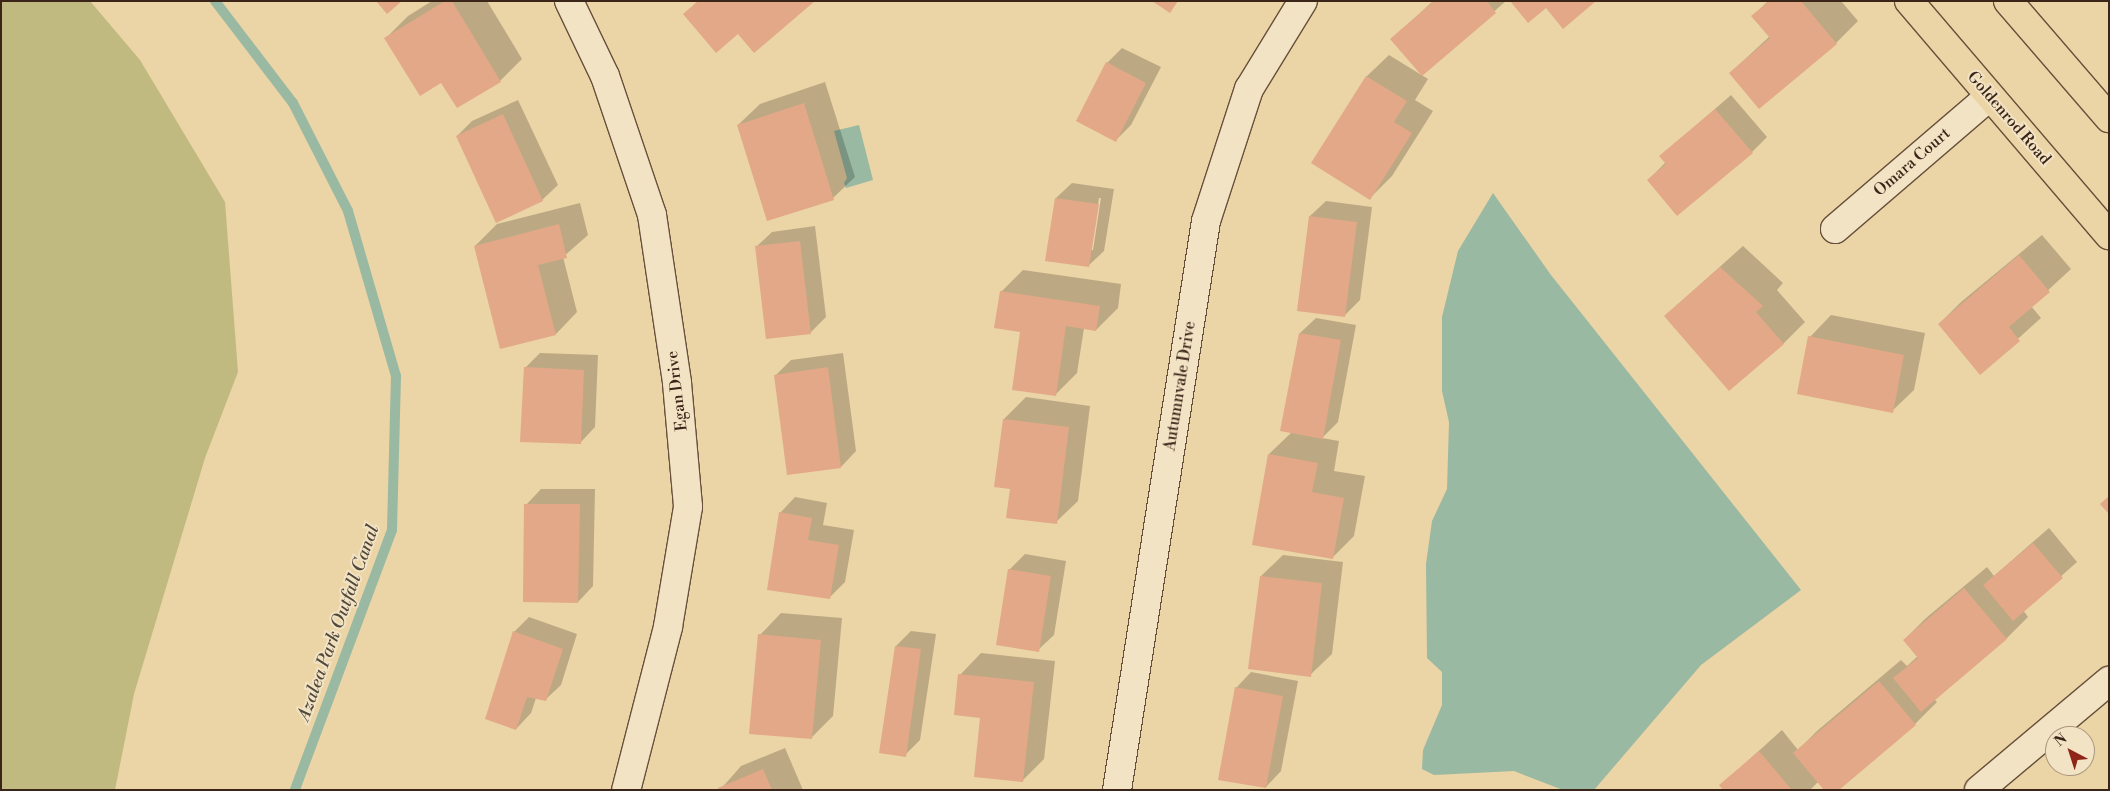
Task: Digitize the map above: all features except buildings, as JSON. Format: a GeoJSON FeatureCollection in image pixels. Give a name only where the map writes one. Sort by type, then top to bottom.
{"type":"FeatureCollection","features":[{"type":"Feature","properties":{"kind":"main road","name":"Goldenrod Road"},"geometry":{"type":"LineString","coordinates":[[1909,1],[2109,235]]}},
{"type":"Feature","properties":{"kind":"main road"},"geometry":{"type":"LineString","coordinates":[[2008,1],[2109,118]]}},
{"type":"Feature","properties":{"kind":"street","name":"Egan Drive"},"geometry":{"type":"LineString","coordinates":[[569,1],[605,76],[652,215],[677,383],[688,507],[668,627],[626,790]]}},
{"type":"Feature","properties":{"kind":"street","name":"Autumnvale Drive"},"geometry":{"type":"LineString","coordinates":[[1117,790],[1206,221],[1249,89],[1303,1]]}},
{"type":"Feature","properties":{"kind":"street","name":"Omara Court"},"geometry":{"type":"LineString","coordinates":[[1835,229],[1990,96]]}},
{"type":"Feature","properties":{"kind":"street"},"geometry":{"type":"LineString","coordinates":[[1979,790],[2109,681]]}},
{"type":"Feature","properties":{"kind":"shaded area"},"geometry":{"type":"Polygon","coordinates":[[[1,1],[90,1],[140,60],[225,202],[238,372],[205,458],[134,694],[115,790],[1,790],[1,1]]]}},
{"type":"Feature","properties":{"kind":"shaded area"},"geometry":{"type":"Polygon","coordinates":[[[859,125],[873,180],[846,188],[844,183],[847,178],[834,131],[859,125]]]}},
{"type":"Feature","properties":{"kind":"shaded area"},"geometry":{"type":"Polygon","coordinates":[[[1493,193],[1551,275],[1801,590],[1701,665],[1594,790],[1563,790],[1514,771],[1434,775],[1422,769],[1423,750],[1442,705],[1442,672],[1427,658],[1426,564],[1432,521],[1447,489],[1449,422],[1442,391],[1442,317],[1458,251],[1493,193]]]}},
{"type":"Feature","properties":{"kind":"waterway","name":"Azalea Park Outfall Canal"},"geometry":{"type":"LineString","coordinates":[[215,1],[293,103],[348,211],[396,376],[392,530],[295,790]]}}]}
